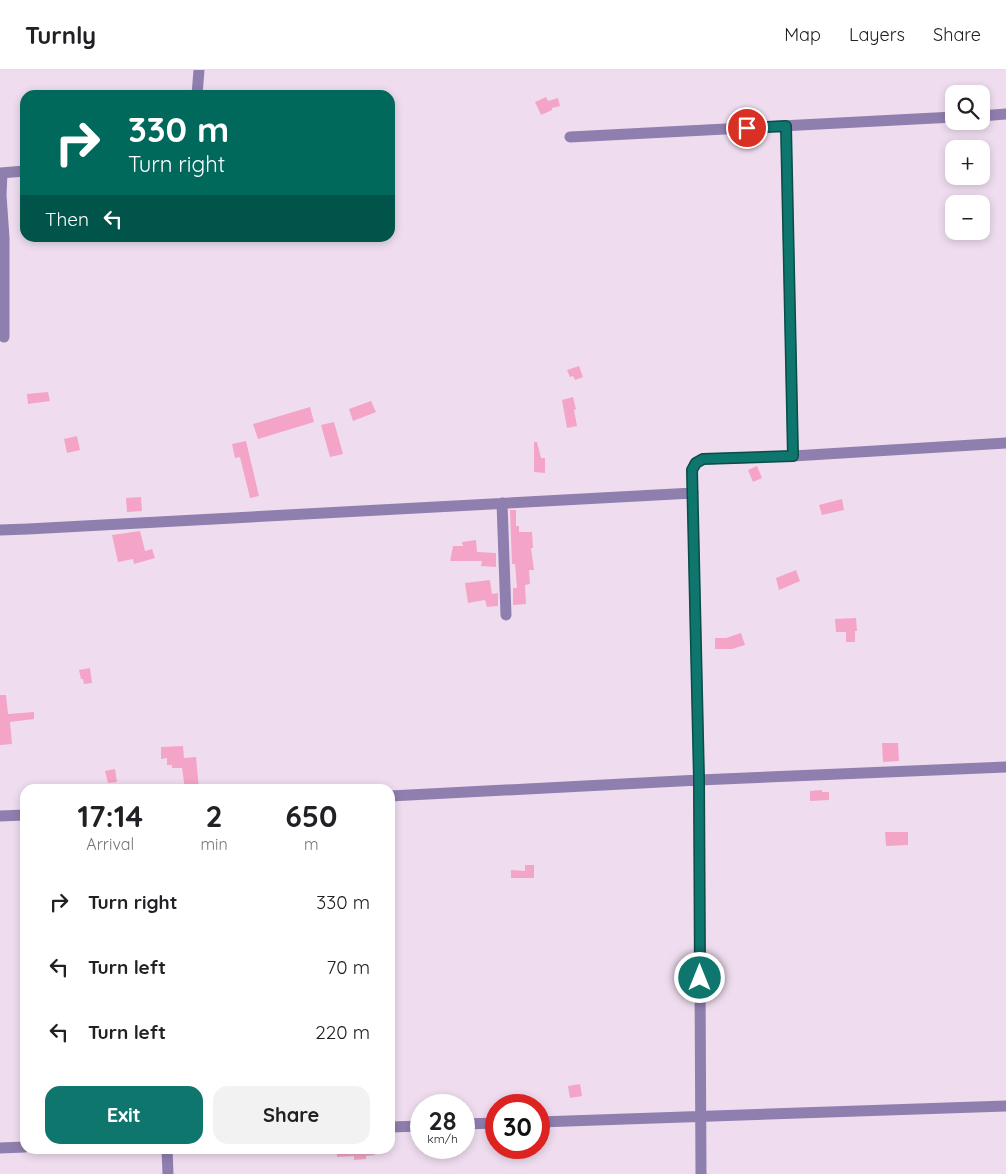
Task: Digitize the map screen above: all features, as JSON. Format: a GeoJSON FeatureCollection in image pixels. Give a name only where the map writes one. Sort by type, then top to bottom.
{"type":"FeatureCollection","features":[{"type":"Feature","properties":{"kind":"street"},"geometry":{"type":"LineString","coordinates":[[197,90],[199,70]]}},
{"type":"Feature","properties":{"kind":"street"},"geometry":{"type":"LineString","coordinates":[[990,115],[1006,114]]}},
{"type":"Feature","properties":{"kind":"street"},"geometry":{"type":"LineString","coordinates":[[570,137],[945,117]]}},
{"type":"Feature","properties":{"kind":"street"},"geometry":{"type":"LineString","coordinates":[[786,126],[793,456]]}},
{"type":"Feature","properties":{"kind":"street"},"geometry":{"type":"LineString","coordinates":[[4,338],[4,238],[1,173],[20,171]]}},
{"type":"Feature","properties":{"kind":"street"},"geometry":{"type":"LineString","coordinates":[[701,1174],[699,780],[692,470],[696,463],[703,459],[793,456],[1006,443]]}},
{"type":"Feature","properties":{"kind":"street"},"geometry":{"type":"LineString","coordinates":[[0,530],[693,493]]}},
{"type":"Feature","properties":{"kind":"street"},"geometry":{"type":"LineString","coordinates":[[502,503],[506,615]]}},
{"type":"Feature","properties":{"kind":"street"},"geometry":{"type":"LineString","coordinates":[[395,796],[1006,767]]}},
{"type":"Feature","properties":{"kind":"street"},"geometry":{"type":"LineString","coordinates":[[0,816],[20,814]]}},
{"type":"Feature","properties":{"kind":"street"},"geometry":{"type":"LineString","coordinates":[[550,1122],[1006,1106]]}},
{"type":"Feature","properties":{"kind":"street"},"geometry":{"type":"LineString","coordinates":[[395,1127],[410,1126]]}},
{"type":"Feature","properties":{"kind":"street"},"geometry":{"type":"LineString","coordinates":[[0,1148],[20,1147]]}},
{"type":"Feature","properties":{"kind":"street"},"geometry":{"type":"LineString","coordinates":[[167,1154],[168,1174]]}},
{"type":"Feature","properties":{"kind":"building"},"geometry":{"type":"Polygon","coordinates":[[[546,97],[548,101],[558,98],[560,106],[552,108],[552,110],[541,115],[535,102],[546,97]]]}},
{"type":"Feature","properties":{"kind":"building"},"geometry":{"type":"Polygon","coordinates":[[[579,366],[583,377],[575,380],[573,376],[570,377],[567,370],[579,366]]]}},
{"type":"Feature","properties":{"kind":"building"},"geometry":{"type":"Polygon","coordinates":[[[48,392],[50,401],[28,404],[27,394],[48,392]]]}},
{"type":"Feature","properties":{"kind":"building"},"geometry":{"type":"Polygon","coordinates":[[[573,397],[577,426],[567,428],[562,400],[573,397]]]}},
{"type":"Feature","properties":{"kind":"building"},"geometry":{"type":"Polygon","coordinates":[[[371,401],[376,412],[353,421],[349,409],[371,401]]]}},
{"type":"Feature","properties":{"kind":"building"},"geometry":{"type":"Polygon","coordinates":[[[310,407],[314,422],[258,439],[253,424],[310,407]]]}},
{"type":"Feature","properties":{"kind":"building"},"geometry":{"type":"Polygon","coordinates":[[[334,422],[343,454],[330,457],[321,425],[334,422]]]}},
{"type":"Feature","properties":{"kind":"building"},"geometry":{"type":"Polygon","coordinates":[[[77,436],[80,450],[67,453],[64,439],[77,436]]]}},
{"type":"Feature","properties":{"kind":"building"},"geometry":{"type":"Polygon","coordinates":[[[246,441],[259,496],[250,498],[240,457],[235,458],[232,444],[246,441]]]}},
{"type":"Feature","properties":{"kind":"building"},"geometry":{"type":"Polygon","coordinates":[[[534,442],[537,442],[541,458],[545,458],[545,473],[534,472],[534,442]]]}},
{"type":"Feature","properties":{"kind":"building"},"geometry":{"type":"Polygon","coordinates":[[[757,466],[762,478],[753,482],[748,470],[757,466]]]}},
{"type":"Feature","properties":{"kind":"building"},"geometry":{"type":"Polygon","coordinates":[[[141,497],[142,511],[127,512],[126,498],[141,497]]]}},
{"type":"Feature","properties":{"kind":"building"},"geometry":{"type":"Polygon","coordinates":[[[842,499],[844,510],[822,515],[819,505],[842,499]]]}},
{"type":"Feature","properties":{"kind":"building"},"geometry":{"type":"Polygon","coordinates":[[[510,510],[516,510],[516,526],[519,526],[519,532],[532,532],[533,548],[531,548],[534,570],[529,570],[530,584],[525,585],[526,604],[513,605],[513,588],[517,588],[515,564],[512,564],[510,510]]]}},
{"type":"Feature","properties":{"kind":"building"},"geometry":{"type":"Polygon","coordinates":[[[140,531],[145,551],[152,549],[155,558],[134,564],[133,559],[118,562],[112,535],[140,531]]]}},
{"type":"Feature","properties":{"kind":"building"},"geometry":{"type":"Polygon","coordinates":[[[476,540],[477,552],[496,553],[496,567],[481,566],[482,561],[450,561],[453,546],[463,546],[462,542],[476,540]]]}},
{"type":"Feature","properties":{"kind":"building"},"geometry":{"type":"Polygon","coordinates":[[[796,570],[800,581],[779,590],[776,578],[796,570]]]}},
{"type":"Feature","properties":{"kind":"building"},"geometry":{"type":"Polygon","coordinates":[[[490,580],[492,594],[498,593],[498,606],[487,607],[485,600],[468,603],[465,583],[490,580]]]}},
{"type":"Feature","properties":{"kind":"building"},"geometry":{"type":"Polygon","coordinates":[[[856,618],[857,631],[855,631],[855,642],[846,642],[846,632],[836,632],[835,619],[856,618]]]}},
{"type":"Feature","properties":{"kind":"building"},"geometry":{"type":"Polygon","coordinates":[[[741,633],[745,645],[732,649],[715,649],[715,638],[726,638],[741,633]]]}},
{"type":"Feature","properties":{"kind":"building"},"geometry":{"type":"Polygon","coordinates":[[[90,668],[92,683],[84,684],[79,670],[90,668]]]}},
{"type":"Feature","properties":{"kind":"building"},"geometry":{"type":"Polygon","coordinates":[[[0,695],[6,695],[8,714],[34,712],[34,719],[10,722],[12,744],[0,745],[0,695]]]}},
{"type":"Feature","properties":{"kind":"building"},"geometry":{"type":"Polygon","coordinates":[[[882,743],[898,743],[899,761],[883,762],[882,743]]]}},
{"type":"Feature","properties":{"kind":"building"},"geometry":{"type":"Polygon","coordinates":[[[183,746],[184,758],[196,757],[199,784],[184,784],[182,768],[172,768],[172,765],[167,765],[167,758],[161,759],[161,747],[183,746]]]}},
{"type":"Feature","properties":{"kind":"building"},"geometry":{"type":"Polygon","coordinates":[[[115,769],[117,782],[108,783],[105,771],[115,769]]]}},
{"type":"Feature","properties":{"kind":"building"},"geometry":{"type":"Polygon","coordinates":[[[822,790],[822,792],[829,792],[829,800],[810,801],[810,791],[822,790]]]}},
{"type":"Feature","properties":{"kind":"building"},"geometry":{"type":"Polygon","coordinates":[[[885,832],[908,832],[908,845],[886,846],[885,832]]]}},
{"type":"Feature","properties":{"kind":"building"},"geometry":{"type":"Polygon","coordinates":[[[525,865],[534,865],[534,878],[511,878],[511,870],[525,871],[525,865]]]}},
{"type":"Feature","properties":{"kind":"building"},"geometry":{"type":"Polygon","coordinates":[[[580,1084],[582,1096],[570,1098],[568,1086],[580,1084]]]}},
{"type":"Feature","properties":{"kind":"building"},"geometry":{"type":"Polygon","coordinates":[[[337,1154],[375,1154],[366,1156],[366,1159],[354,1160],[354,1156],[337,1157],[337,1154]]]}},
{"type":"Feature","properties":{"kind":"route"},"geometry":{"type":"LineString","coordinates":[[700,978],[699,780],[692,470],[696,463],[703,459],[793,456],[786,126],[747,128]]}}]}
